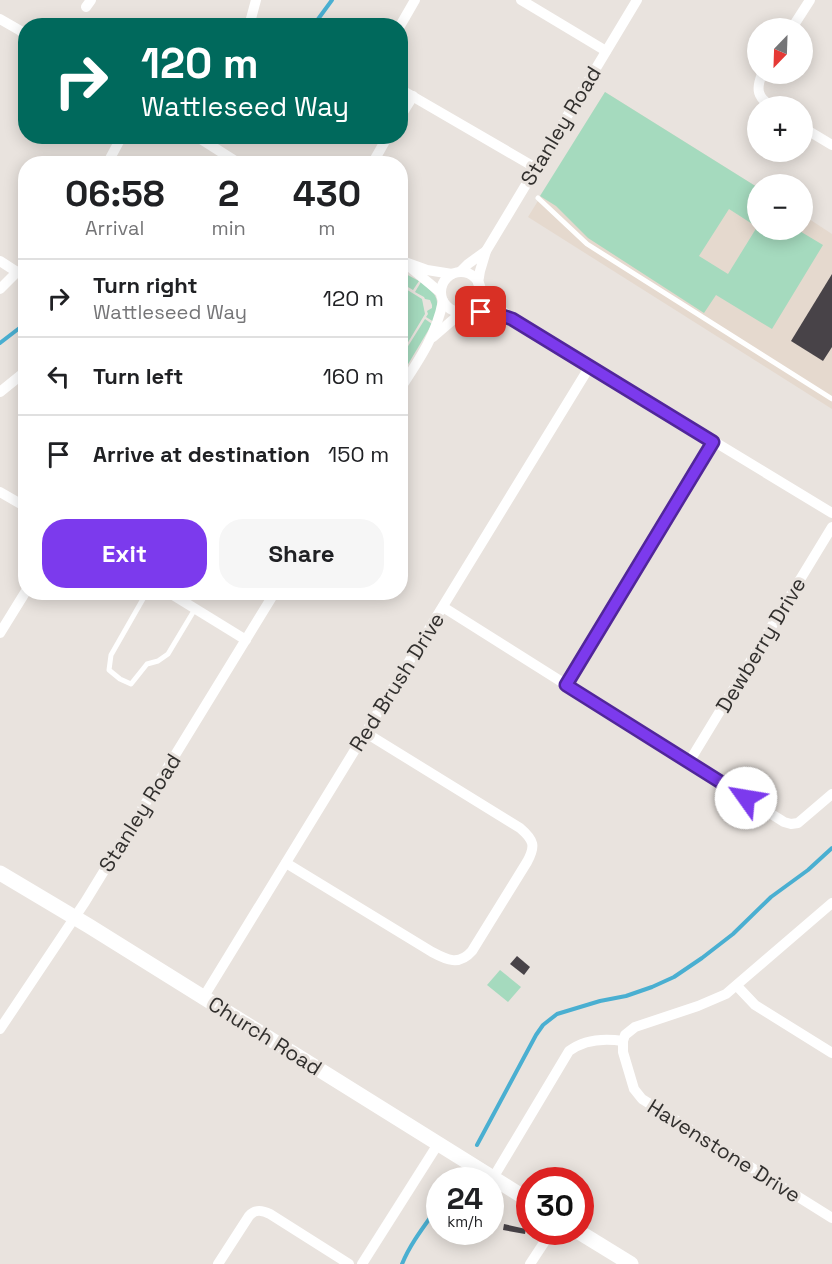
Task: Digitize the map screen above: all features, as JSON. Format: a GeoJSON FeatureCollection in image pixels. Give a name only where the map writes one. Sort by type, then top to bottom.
{"type":"FeatureCollection","features":[{"type":"Feature","properties":{"kind":"main road","name":"Church Road"},"geometry":{"type":"LineString","coordinates":[[0,873],[475,1167]]}},
{"type":"Feature","properties":{"kind":"main road"},"geometry":{"type":"LineString","coordinates":[[594,1241],[631,1264]]}},
{"type":"Feature","properties":{"kind":"street"},"geometry":{"type":"LineString","coordinates":[[251,18],[255,0]]}},
{"type":"Feature","properties":{"kind":"street"},"geometry":{"type":"LineString","coordinates":[[405,18],[415,0]]}},
{"type":"Feature","properties":{"kind":"street"},"geometry":{"type":"LineString","coordinates":[[521,0],[606,51]]}},
{"type":"Feature","properties":{"kind":"street","name":"Stanley Road"},"geometry":{"type":"LineString","coordinates":[[480,288],[480,271],[486,251],[637,0]]}},
{"type":"Feature","properties":{"kind":"street"},"geometry":{"type":"LineString","coordinates":[[798,18],[810,0]]}},
{"type":"Feature","properties":{"kind":"street"},"geometry":{"type":"LineString","coordinates":[[0,19],[18,29]]}},
{"type":"Feature","properties":{"kind":"street"},"geometry":{"type":"LineString","coordinates":[[408,93],[536,168]]}},
{"type":"Feature","properties":{"kind":"street"},"geometry":{"type":"LineString","coordinates":[[408,104],[413,96]]}},
{"type":"Feature","properties":{"kind":"street"},"geometry":{"type":"LineString","coordinates":[[813,133],[832,145]]}},
{"type":"Feature","properties":{"kind":"street"},"geometry":{"type":"LineString","coordinates":[[209,144],[227,156]]}},
{"type":"Feature","properties":{"kind":"street","name":"Stanley Road"},"geometry":{"type":"LineString","coordinates":[[456,273],[486,251]]}},
{"type":"Feature","properties":{"kind":"street"},"geometry":{"type":"LineString","coordinates":[[0,261],[18,270]]}},
{"type":"Feature","properties":{"kind":"street"},"geometry":{"type":"LineString","coordinates":[[408,263],[427,270],[471,275],[480,288],[512,319]]}},
{"type":"Feature","properties":{"kind":"street"},"geometry":{"type":"LineString","coordinates":[[408,266],[442,297],[451,310],[494,313],[512,319],[832,513]]}},
{"type":"Feature","properties":{"kind":"street"},"geometry":{"type":"LineString","coordinates":[[408,376],[431,339],[440,315],[444,282],[456,273]]}},
{"type":"Feature","properties":{"kind":"street"},"geometry":{"type":"LineString","coordinates":[[0,289],[18,274]]}},
{"type":"Feature","properties":{"kind":"street"},"geometry":{"type":"LineString","coordinates":[[431,339],[480,299],[480,288]]}},
{"type":"Feature","properties":{"kind":"street","name":"Red Brush Drive"},"geometry":{"type":"LineString","coordinates":[[203,998],[590,366]]}},
{"type":"Feature","properties":{"kind":"street"},"geometry":{"type":"LineString","coordinates":[[0,392],[18,377]]}},
{"type":"Feature","properties":{"kind":"street"},"geometry":{"type":"LineString","coordinates":[[566,685],[713,442]]}},
{"type":"Feature","properties":{"kind":"street"},"geometry":{"type":"LineString","coordinates":[[0,492],[18,502]]}},
{"type":"Feature","properties":{"kind":"street","name":"Dewberry Drive"},"geometry":{"type":"LineString","coordinates":[[689,762],[832,527]]}},
{"type":"Feature","properties":{"kind":"street"},"geometry":{"type":"LineString","coordinates":[[0,633],[20,600]]}},
{"type":"Feature","properties":{"kind":"street"},"geometry":{"type":"LineString","coordinates":[[181,600],[246,640]]}},
{"type":"Feature","properties":{"kind":"street","name":"Stanley Road"},"geometry":{"type":"LineString","coordinates":[[0,1029],[75,918],[270,600]]}},
{"type":"Feature","properties":{"kind":"street"},"geometry":{"type":"LineString","coordinates":[[443,608],[784,822],[798,823],[832,794]]}},
{"type":"Feature","properties":{"kind":"street"},"geometry":{"type":"LineString","coordinates":[[286,863],[432,952],[453,961],[464,959],[472,951],[527,862],[533,846],[531,839],[520,828],[366,733]]}},
{"type":"Feature","properties":{"kind":"street"},"geometry":{"type":"LineString","coordinates":[[500,1167],[569,1051],[596,1040],[623,1041],[635,1027],[726,994],[832,903]]}},
{"type":"Feature","properties":{"kind":"street"},"geometry":{"type":"LineString","coordinates":[[736,986],[755,1005],[832,1053]]}},
{"type":"Feature","properties":{"kind":"street","name":"Havenstone Drive"},"geometry":{"type":"LineString","coordinates":[[623,1041],[623,1052],[634,1089],[642,1100],[832,1218]]}},
{"type":"Feature","properties":{"kind":"street"},"geometry":{"type":"LineString","coordinates":[[362,1264],[438,1144]]}},
{"type":"Feature","properties":{"kind":"street"},"geometry":{"type":"LineString","coordinates":[[218,1264],[252,1212],[260,1210],[349,1264]]}},
{"type":"Feature","properties":{"kind":"street"},"geometry":{"type":"LineString","coordinates":[[530,1264],[542,1245]]}},
{"type":"Feature","properties":{"kind":"lane"},"geometry":{"type":"LineString","coordinates":[[538,198],[587,244],[832,399]]}},
{"type":"Feature","properties":{"kind":"lane"},"geometry":{"type":"LineString","coordinates":[[142,600],[111,655],[109,670],[131,684],[147,664],[158,661],[168,654],[195,609]]}},
{"type":"Feature","properties":{"kind":"shaded area"},"geometry":{"type":"Polygon","coordinates":[[[605,92],[747,181],[747,240],[813,240],[813,222],[832,234],[832,409],[528,217],[605,92]]]}},
{"type":"Feature","properties":{"kind":"green space"},"geometry":{"type":"Polygon","coordinates":[[[605,92],[747,181],[747,221],[729,209],[699,256],[728,274],[749,240],[813,239],[823,245],[772,329],[716,295],[704,313],[588,238],[556,206],[540,196],[605,92]]]}},
{"type":"Feature","properties":{"kind":"green space"},"geometry":{"type":"Polygon","coordinates":[[[408,275],[419,281],[413,290],[408,287],[408,275]]]}},
{"type":"Feature","properties":{"kind":"green space"},"geometry":{"type":"Polygon","coordinates":[[[421,282],[435,295],[437,308],[434,322],[426,317],[427,311],[432,308],[430,300],[415,292],[421,282]]]}},
{"type":"Feature","properties":{"kind":"green space"},"geometry":{"type":"Polygon","coordinates":[[[408,290],[422,299],[425,314],[408,342],[408,290]]]}},
{"type":"Feature","properties":{"kind":"green space"},"geometry":{"type":"Polygon","coordinates":[[[425,319],[432,324],[408,364],[408,346],[425,319]]]}},
{"type":"Feature","properties":{"kind":"green space"},"geometry":{"type":"Polygon","coordinates":[[[500,970],[521,987],[508,1002],[487,985],[500,970]]]}},
{"type":"Feature","properties":{"kind":"building"},"geometry":{"type":"Polygon","coordinates":[[[832,274],[832,347],[823,361],[791,341],[832,274]]]}},
{"type":"Feature","properties":{"kind":"building"},"geometry":{"type":"Polygon","coordinates":[[[517,956],[530,967],[524,975],[510,964],[517,956]]]}},
{"type":"Feature","properties":{"kind":"building"},"geometry":{"type":"Polygon","coordinates":[[[504,1224],[516,1227],[516,1232],[504,1230],[504,1224]]]}},
{"type":"Feature","properties":{"kind":"waterway"},"geometry":{"type":"LineString","coordinates":[[319,18],[332,0]]}},
{"type":"Feature","properties":{"kind":"waterway"},"geometry":{"type":"LineString","coordinates":[[0,343],[18,329]]}},
{"type":"Feature","properties":{"kind":"waterway"},"geometry":{"type":"LineString","coordinates":[[477,1145],[543,1025],[557,1014],[626,996],[674,977],[733,934],[771,897],[808,870],[832,848]]}},
{"type":"Feature","properties":{"kind":"waterway"},"geometry":{"type":"LineString","coordinates":[[402,1264],[426,1224]]}},
{"type":"Feature","properties":{"kind":"route"},"geometry":{"type":"LineString","coordinates":[[481,312],[494,313],[512,319],[713,442],[566,685],[746,798]]}}]}
